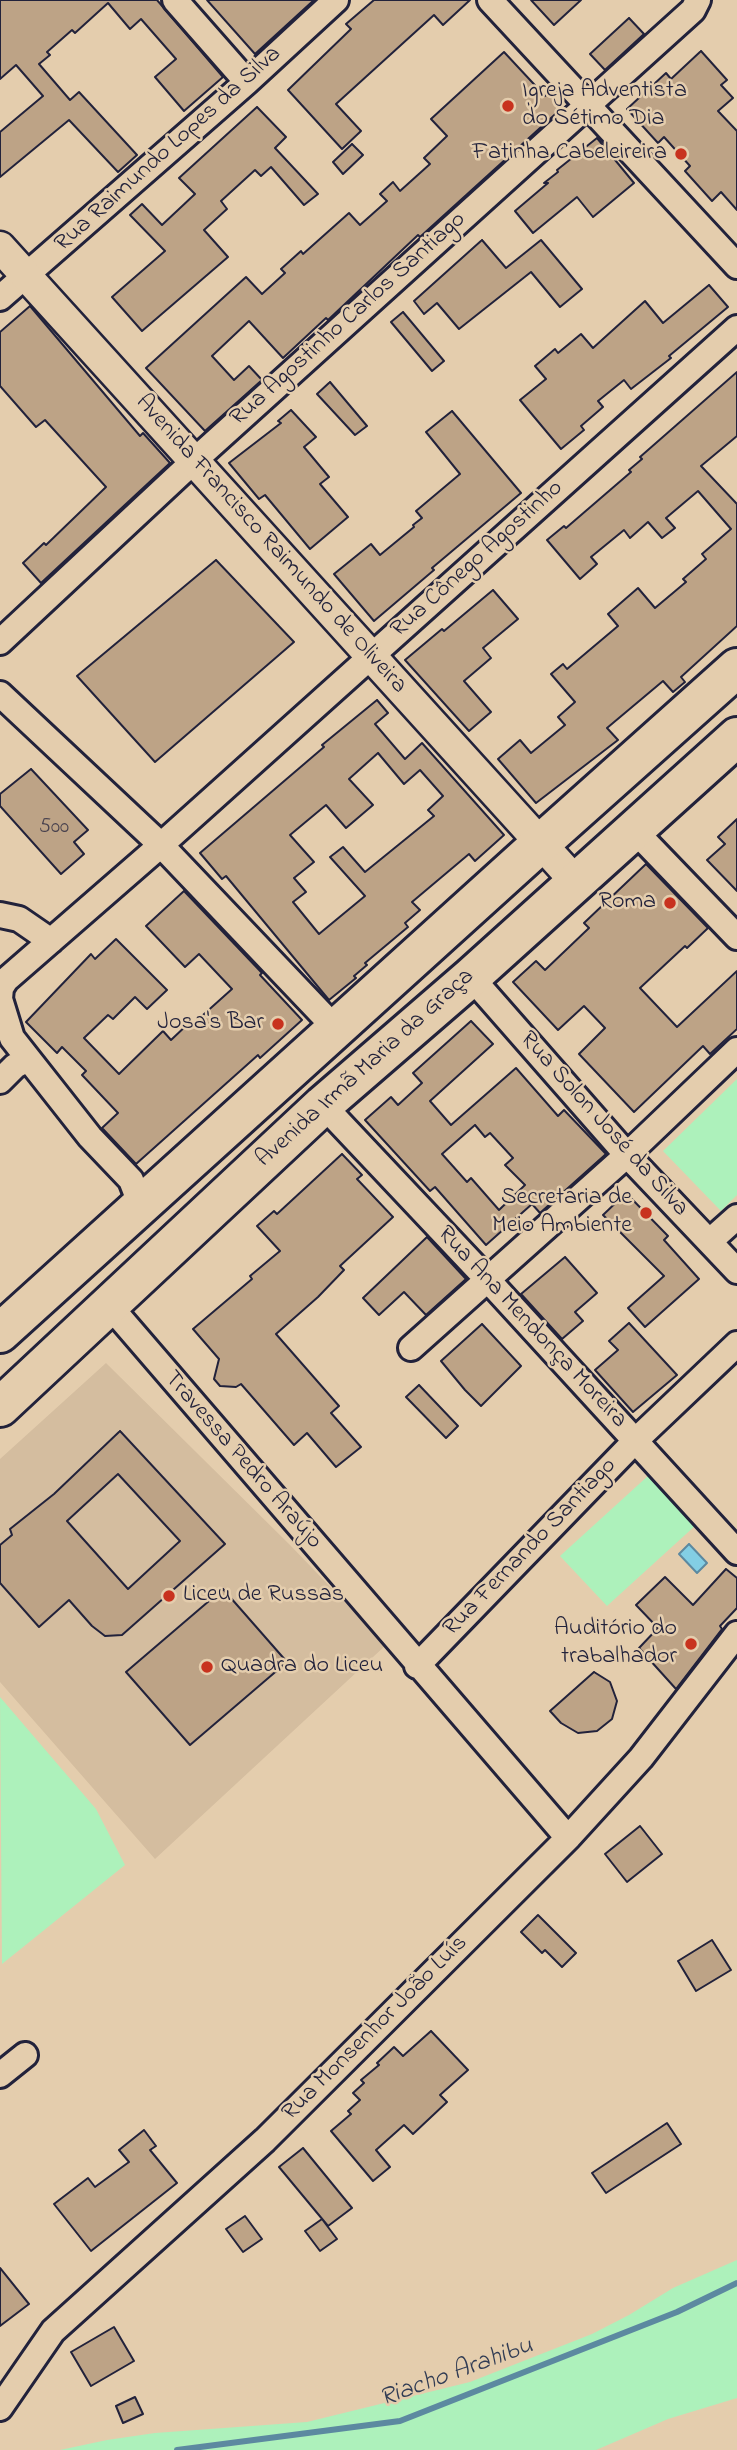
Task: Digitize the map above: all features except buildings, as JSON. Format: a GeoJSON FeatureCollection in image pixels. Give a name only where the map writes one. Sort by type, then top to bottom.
{"type":"FeatureCollection","features":[{"type":"Feature","properties":{"kind":"main road","name":"Avenida Irmã Maria da Graça"},"geometry":{"type":"LineString","coordinates":[[0,1333],[737,668]]}},
{"type":"Feature","properties":{"kind":"main road","name":"Avenida Irmã Maria da Graça"},"geometry":{"type":"LineString","coordinates":[[0,1406],[323,1105],[471,977],[737,737]]}},
{"type":"Feature","properties":{"kind":"street"},"geometry":{"type":"LineString","coordinates":[[176,0],[247,82]]}},
{"type":"Feature","properties":{"kind":"street","name":"Rua Raimundo Lopes da Silva"},"geometry":{"type":"LineString","coordinates":[[0,298],[247,82],[336,0]]}},
{"type":"Feature","properties":{"kind":"street"},"geometry":{"type":"LineString","coordinates":[[491,0],[737,266]]}},
{"type":"Feature","properties":{"kind":"street","name":"Rua Agostinho Carlos Santiago"},"geometry":{"type":"LineString","coordinates":[[0,642],[195,460],[693,10],[698,0]]}},
{"type":"Feature","properties":{"kind":"street","name":"Avenida Francisco Raimundo de Oliveira"},"geometry":{"type":"LineString","coordinates":[[0,247],[575,881]]}},
{"type":"Feature","properties":{"kind":"street","name":"Rua Cônego Agostinho"},"geometry":{"type":"LineString","coordinates":[[1,988],[13,974],[161,845],[737,328]]}},
{"type":"Feature","properties":{"kind":"street"},"geometry":{"type":"LineString","coordinates":[[0,694],[161,845],[337,1030]]}},
{"type":"Feature","properties":{"kind":"street"},"geometry":{"type":"LineString","coordinates":[[634,831],[737,937]]}},
{"type":"Feature","properties":{"kind":"street"},"geometry":{"type":"LineString","coordinates":[[0,915],[19,919],[51,941]]}},
{"type":"Feature","properties":{"kind":"street","name":"Rua Solon José da Silva"},"geometry":{"type":"LineString","coordinates":[[471,977],[626,1155],[737,1271]]}},
{"type":"Feature","properties":{"kind":"street"},"geometry":{"type":"LineString","coordinates":[[1,988],[2,1008],[12,1038],[90,1136],[131,1180],[141,1206]]}},
{"type":"Feature","properties":{"kind":"street"},"geometry":{"type":"LineString","coordinates":[[411,1348],[626,1155],[737,1050]]}},
{"type":"Feature","properties":{"kind":"street"},"geometry":{"type":"LineString","coordinates":[[0,1081],[15,1066],[28,1059]]}},
{"type":"Feature","properties":{"kind":"street","name":"Rua Ana Mendonça Moreira"},"geometry":{"type":"LineString","coordinates":[[323,1105],[737,1552]]}},
{"type":"Feature","properties":{"kind":"street"},"geometry":{"type":"LineString","coordinates":[[710,1241],[737,1217]]}},
{"type":"Feature","properties":{"kind":"street","name":"Travessa Pedro Araújo"},"geometry":{"type":"LineString","coordinates":[[109,1305],[568,1838]]}},
{"type":"Feature","properties":{"kind":"street","name":"Rua Fernando Santiago"},"geometry":{"type":"LineString","coordinates":[[418,1666],[635,1441],[737,1344]]}},
{"type":"Feature","properties":{"kind":"street","name":"Rua Monsenhor João Luís"},"geometry":{"type":"LineString","coordinates":[[0,2408],[53,2331],[265,2140],[568,1838],[641,1758],[737,1634]]}},
{"type":"Feature","properties":{"kind":"street"},"geometry":{"type":"LineString","coordinates":[[0,2075],[25,2054]]}},
{"type":"Feature","properties":{"kind":"shaded area","name":"Liceu de Russas"},"geometry":{"type":"Polygon","coordinates":[[[106,1363],[291,1546],[386,1645],[155,1859],[0,1682],[0,1459],[106,1363]]]}},
{"type":"Feature","properties":{"kind":"green space"},"geometry":{"type":"Polygon","coordinates":[[[737,1079],[737,1195],[721,1211],[663,1151],[737,1079]]]}},
{"type":"Feature","properties":{"kind":"green space"},"geometry":{"type":"Polygon","coordinates":[[[649,1475],[696,1525],[607,1606],[560,1556],[649,1475]]]}},
{"type":"Feature","properties":{"kind":"green space"},"geometry":{"type":"Polygon","coordinates":[[[0,1697],[96,1809],[125,1865],[2,1964],[0,1697]]]}},
{"type":"Feature","properties":{"kind":"green space"},"geometry":{"type":"Polygon","coordinates":[[[737,2260],[737,2398],[668,2419],[596,2450],[60,2450],[155,2433],[307,2422],[470,2382],[592,2334],[673,2288],[737,2260]]]}},
{"type":"Feature","properties":{"kind":"water"},"geometry":{"type":"Polygon","coordinates":[[[689,1544],[707,1563],[697,1573],[679,1554],[689,1544]]]}},
{"type":"Feature","properties":{"kind":"waterway","name":"Riacho Arahibu"},"geometry":{"type":"LineString","coordinates":[[177,2450],[400,2421],[677,2312],[737,2283]]}},
{"type":"Feature","properties":{"kind":"place","name":"Igreja Adventista do Sétimo Dia"},"geometry":{"type":"Point","coordinates":[508,106]}},
{"type":"Feature","properties":{"kind":"place","name":"Fatinha Cabeleireira"},"geometry":{"type":"Point","coordinates":[681,154]}},
{"type":"Feature","properties":{"kind":"place","name":"Roma"},"geometry":{"type":"Point","coordinates":[670,903]}},
{"type":"Feature","properties":{"kind":"place","name":"Josa's Bar"},"geometry":{"type":"Point","coordinates":[278,1024]}},
{"type":"Feature","properties":{"kind":"place","name":"Secretaria de Meio Ambiente"},"geometry":{"type":"Point","coordinates":[646,1213]}},
{"type":"Feature","properties":{"kind":"place","name":"Liceu de Russas"},"geometry":{"type":"Point","coordinates":[169,1596]}},
{"type":"Feature","properties":{"kind":"place","name":"Auditório do trabalhador"},"geometry":{"type":"Point","coordinates":[691,1644]}},
{"type":"Feature","properties":{"kind":"place","name":"Quadra do Liceu"},"geometry":{"type":"Point","coordinates":[207,1667]}}]}
